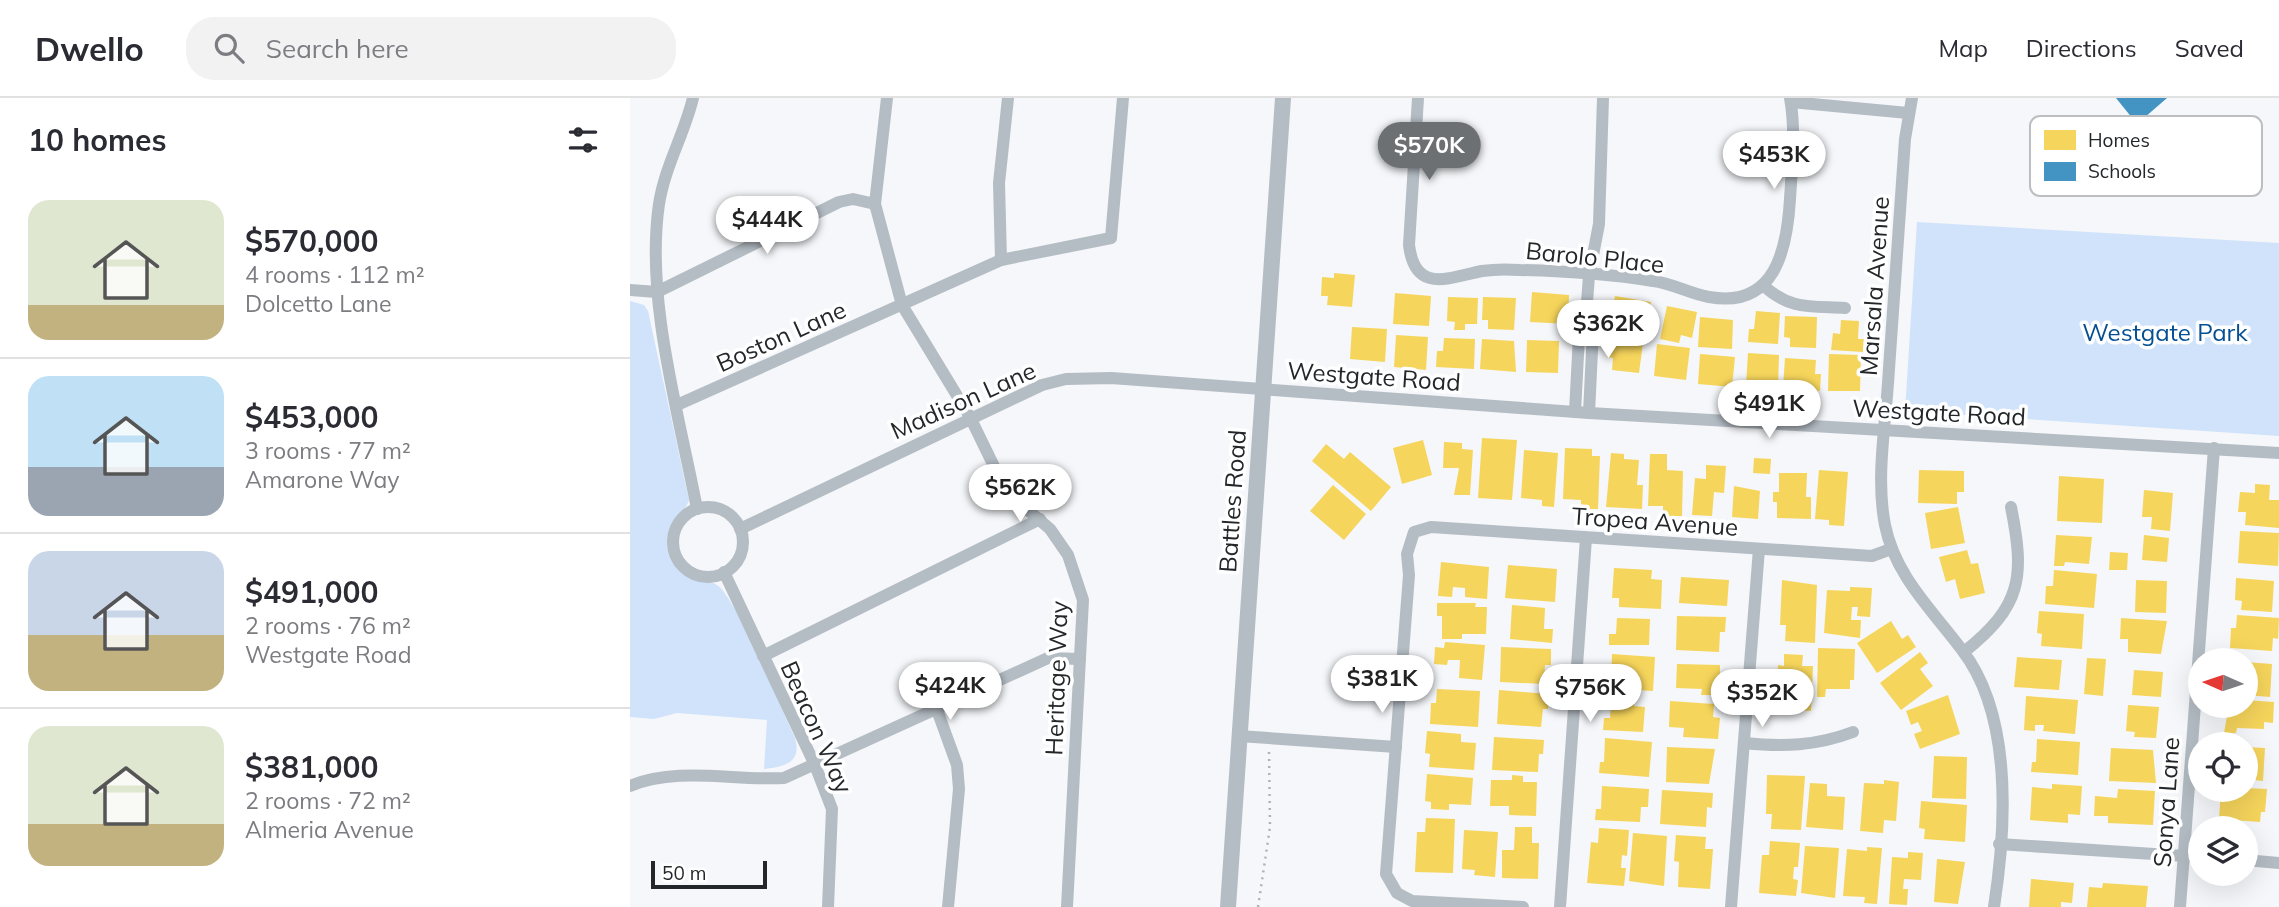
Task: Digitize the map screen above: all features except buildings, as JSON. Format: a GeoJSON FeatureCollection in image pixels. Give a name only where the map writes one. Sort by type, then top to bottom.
{"type":"FeatureCollection","features":[{"type":"Feature","properties":{"kind":"street"},"geometry":{"type":"LineString","coordinates":[[693,98],[686,128],[669,161],[659,203],[655,250],[657,292],[697,509]]}},
{"type":"Feature","properties":{"kind":"street","name":"Heritage Way"},"geometry":{"type":"LineString","coordinates":[[887,98],[881,173],[875,204],[902,305],[970,417],[1006,491],[1040,519],[1068,555],[1083,600],[1067,907]]}},
{"type":"Feature","properties":{"kind":"street"},"geometry":{"type":"LineString","coordinates":[[1001,260],[999,183],[1008,98]]}},
{"type":"Feature","properties":{"kind":"street","name":"Boston Lane"},"geometry":{"type":"LineString","coordinates":[[677,405],[1001,260],[1111,238],[1122,98]]}},
{"type":"Feature","properties":{"kind":"street","name":"Battles Road"},"geometry":{"type":"LineString","coordinates":[[1228,907],[1283,98]]}},
{"type":"Feature","properties":{"kind":"street","name":"Barolo Place"},"geometry":{"type":"LineString","coordinates":[[1418,98],[1409,245],[1414,267],[1420,274],[1433,280],[1507,269],[1654,281],[1709,297],[1730,298],[1749,294],[1763,285]]}},
{"type":"Feature","properties":{"kind":"street"},"geometry":{"type":"LineString","coordinates":[[1575,412],[1579,335],[1586,315],[1588,276],[1599,223],[1604,98]]}},
{"type":"Feature","properties":{"kind":"street"},"geometry":{"type":"LineString","coordinates":[[1790,100],[1824,98]]}},
{"type":"Feature","properties":{"kind":"street","name":"Marsala Avenue"},"geometry":{"type":"LineString","coordinates":[[1912,98],[1908,113],[1885,430],[1885,525],[1891,549],[1919,596],[1964,652],[1993,719],[2001,758],[1994,907]]}},
{"type":"Feature","properties":{"kind":"street"},"geometry":{"type":"LineString","coordinates":[[1790,100],[1908,113]]}},
{"type":"Feature","properties":{"kind":"street"},"geometry":{"type":"LineString","coordinates":[[1790,100],[1792,160],[1787,236],[1782,259],[1763,285],[1778,299],[1791,304],[1845,308]]}},
{"type":"Feature","properties":{"kind":"street"},"geometry":{"type":"LineString","coordinates":[[630,290],[657,292],[839,202],[853,199],[875,204]]}},
{"type":"Feature","properties":{"kind":"street"},"geometry":{"type":"LineString","coordinates":[[1586,315],[1593,330],[1589,413]]}},
{"type":"Feature","properties":{"kind":"street","name":"Madison Lane"},"geometry":{"type":"LineString","coordinates":[[740,529],[970,417],[1042,385],[1066,379],[1111,378],[1262,389]]}},
{"type":"Feature","properties":{"kind":"street","name":"Westgate Road"},"geometry":{"type":"LineString","coordinates":[[1262,389],[1589,413],[2279,453]]}},
{"type":"Feature","properties":{"kind":"street","name":"Sonya Lane"},"geometry":{"type":"LineString","coordinates":[[2180,907],[2214,448]]}},
{"type":"Feature","properties":{"kind":"street"},"geometry":{"type":"LineString","coordinates":[[714,507],[725,511],[740,529],[741,551],[736,562],[724,572],[707,577],[695,575],[678,560],[673,538],[676,527],[683,517],[697,509],[714,507]]}},
{"type":"Feature","properties":{"kind":"street"},"geometry":{"type":"LineString","coordinates":[[1964,652],[2006,612],[2017,583],[2018,539],[2011,507]]}},
{"type":"Feature","properties":{"kind":"street"},"geometry":{"type":"LineString","coordinates":[[764,656],[1040,519]]}},
{"type":"Feature","properties":{"kind":"street","name":"Tropea Avenue"},"geometry":{"type":"LineString","coordinates":[[1396,747],[1409,575],[1407,554],[1415,532],[1431,527],[1872,556],[1891,549]]}},
{"type":"Feature","properties":{"kind":"street"},"geometry":{"type":"LineString","coordinates":[[1560,907],[1586,538]]}},
{"type":"Feature","properties":{"kind":"street"},"geometry":{"type":"LineString","coordinates":[[1731,907],[1759,549]]}},
{"type":"Feature","properties":{"kind":"street","name":"Beacon Way"},"geometry":{"type":"LineString","coordinates":[[724,572],[815,765],[831,809],[828,907]]}},
{"type":"Feature","properties":{"kind":"street"},"geometry":{"type":"LineString","coordinates":[[630,786],[646,779],[700,776],[753,780],[784,778],[1048,658],[1080,659]]}},
{"type":"Feature","properties":{"kind":"street"},"geometry":{"type":"LineString","coordinates":[[937,710],[957,765],[959,789],[948,907]]}},
{"type":"Feature","properties":{"kind":"street"},"geometry":{"type":"LineString","coordinates":[[1744,743],[1805,745],[1827,742],[1853,733]]}},
{"type":"Feature","properties":{"kind":"street"},"geometry":{"type":"LineString","coordinates":[[1239,736],[1396,747],[1386,874],[1397,893],[1412,901],[1523,907]]}},
{"type":"Feature","properties":{"kind":"street"},"geometry":{"type":"LineString","coordinates":[[1999,844],[2188,856]]}},
{"type":"Feature","properties":{"kind":"street"},"geometry":{"type":"LineString","coordinates":[[2258,861],[2279,863]]}},
{"type":"Feature","properties":{"kind":"path"},"geometry":{"type":"LineString","coordinates":[[1258,907],[1270,827],[1270,738]]}},
{"type":"Feature","properties":{"kind":"green space","name":"Westgate Park"},"geometry":{"type":"Polygon","coordinates":[[[1917,222],[2279,243],[2279,436],[1905,411],[1917,222]]]}},
{"type":"Feature","properties":{"kind":"green space"},"geometry":{"type":"Polygon","coordinates":[[[630,301],[644,305],[648,311],[689,500],[671,529],[671,553],[681,570],[718,586],[744,625],[797,746],[794,758],[779,767],[764,769],[767,720],[677,713],[654,719],[630,717],[630,301]]]}}]}
